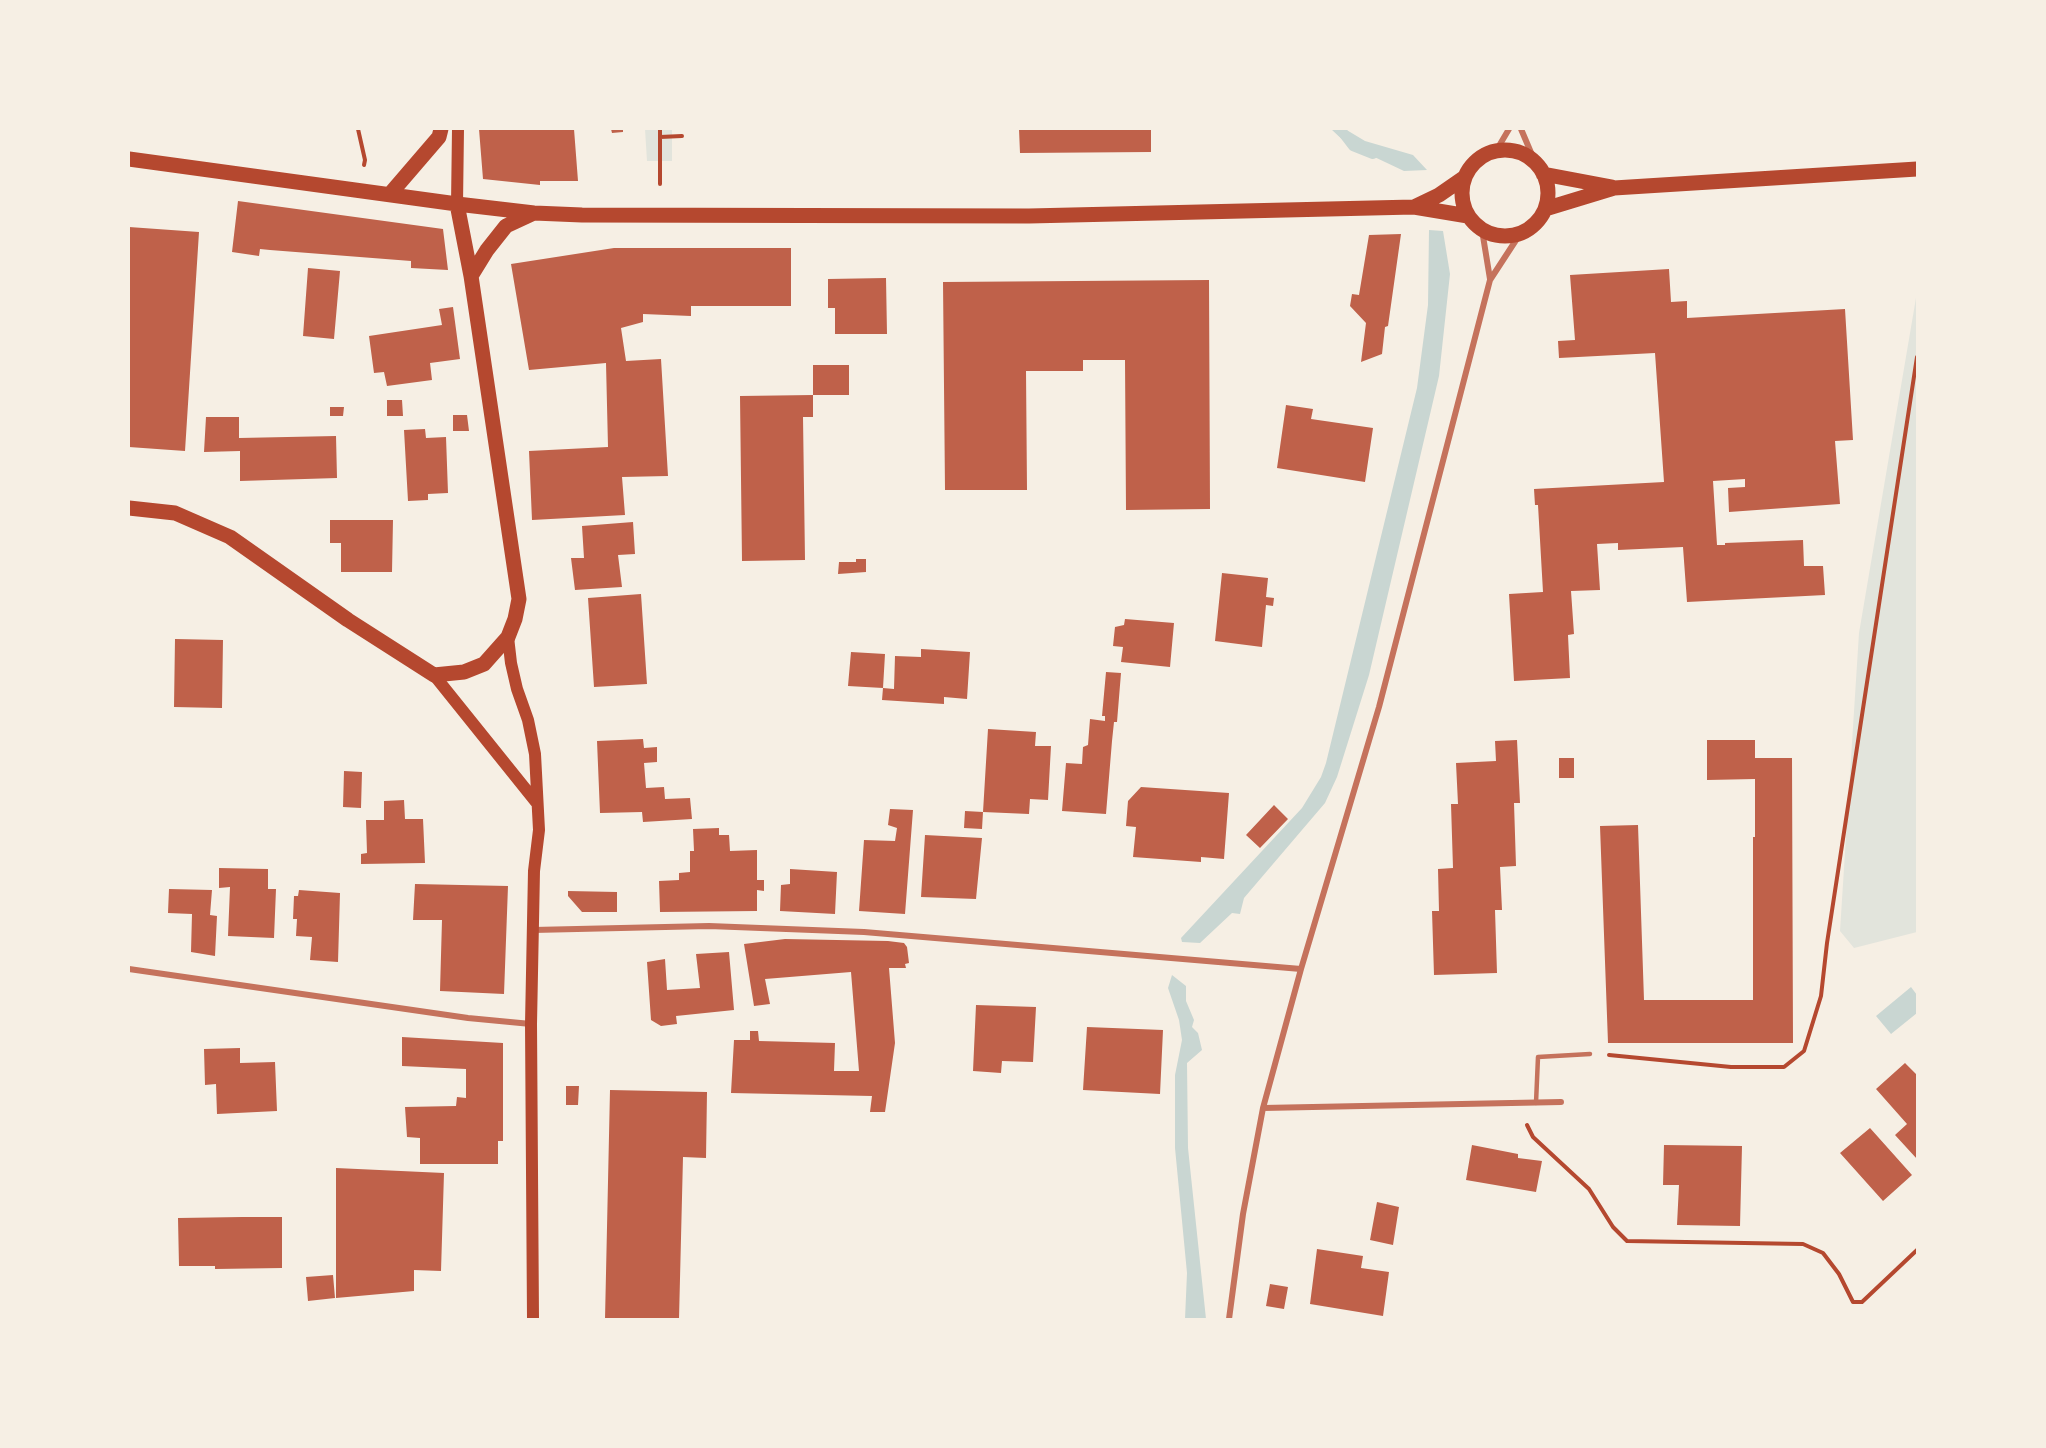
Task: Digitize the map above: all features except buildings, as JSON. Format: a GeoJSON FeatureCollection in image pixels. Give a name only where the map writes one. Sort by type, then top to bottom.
{"type":"FeatureCollection","features":[{"type":"Feature","properties":{"kind":"main road"},"geometry":{"type":"LineString","coordinates":[[390,194],[440,137],[441,129]]}},
{"type":"Feature","properties":{"kind":"main road"},"geometry":{"type":"LineString","coordinates":[[434,675],[464,672],[484,664],[508,638],[519,599],[471,276],[458,204],[458,129]]}},
{"type":"Feature","properties":{"kind":"main road"},"geometry":{"type":"LineString","coordinates":[[1510,150],[1523,154],[1539,168],[1547,185],[1548,197],[1540,219],[1530,228],[1520,234],[1494,235],[1482,230],[1468,216],[1462,204],[1465,177],[1472,165],[1483,156],[1496,151],[1510,150]]}},
{"type":"Feature","properties":{"kind":"main road"},"geometry":{"type":"LineString","coordinates":[[129,159],[534,213],[1029,216],[1414,207],[1468,216]]}},
{"type":"Feature","properties":{"kind":"main road"},"geometry":{"type":"LineString","coordinates":[[1539,168],[1614,188]]}},
{"type":"Feature","properties":{"kind":"main road"},"geometry":{"type":"LineString","coordinates":[[1545,208],[1614,188],[1917,169]]}},
{"type":"Feature","properties":{"kind":"main road"},"geometry":{"type":"LineString","coordinates":[[1414,207],[1439,195],[1465,177]]}},
{"type":"Feature","properties":{"kind":"main road"},"geometry":{"type":"LineString","coordinates":[[471,276],[487,250],[506,226],[534,213]]}},
{"type":"Feature","properties":{"kind":"main road"},"geometry":{"type":"LineString","coordinates":[[129,508],[175,513],[230,537],[361,628],[434,675],[536,802]]}},
{"type":"Feature","properties":{"kind":"main road"},"geometry":{"type":"LineString","coordinates":[[508,638],[513,671],[528,720],[535,754],[539,830],[534,872],[531,1024],[533,1319]]}},
{"type":"Feature","properties":{"kind":"street"},"geometry":{"type":"LineString","coordinates":[[1496,151],[1509,129]]}},
{"type":"Feature","properties":{"kind":"street"},"geometry":{"type":"LineString","coordinates":[[1521,129],[1539,168]]}},
{"type":"Feature","properties":{"kind":"street"},"geometry":{"type":"LineString","coordinates":[[1482,230],[1490,280]]}},
{"type":"Feature","properties":{"kind":"street"},"geometry":{"type":"LineString","coordinates":[[1229,1319],[1243,1214],[1263,1108],[1300,969],[1379,706],[1490,280],[1520,234]]}},
{"type":"Feature","properties":{"kind":"street"},"geometry":{"type":"LineString","coordinates":[[533,930],[709,926],[864,932],[1300,969]]}},
{"type":"Feature","properties":{"kind":"street"},"geometry":{"type":"LineString","coordinates":[[129,969],[468,1018],[531,1024]]}},
{"type":"Feature","properties":{"kind":"street"},"geometry":{"type":"LineString","coordinates":[[1263,1108],[1561,1102]]}},
{"type":"Feature","properties":{"kind":"lane"},"geometry":{"type":"LineString","coordinates":[[1536,1103],[1538,1057],[1590,1054]]}},
{"type":"Feature","properties":{"kind":"path"},"geometry":{"type":"LineString","coordinates":[[358,129],[365,160],[363,168]]}},
{"type":"Feature","properties":{"kind":"path"},"geometry":{"type":"LineString","coordinates":[[660,129],[660,184]]}},
{"type":"Feature","properties":{"kind":"path"},"geometry":{"type":"LineString","coordinates":[[660,137],[682,136]]}},
{"type":"Feature","properties":{"kind":"path"},"geometry":{"type":"LineString","coordinates":[[1590,1054],[1731,1067],[1784,1067],[1804,1051],[1821,996],[1917,357]]}},
{"type":"Feature","properties":{"kind":"path"},"geometry":{"type":"LineString","coordinates":[[1520,1104],[1533,1137],[1589,1190],[1612,1227],[1627,1241],[1803,1244],[1823,1253],[1839,1274],[1853,1302],[1862,1302],[1917,1250]]}},
{"type":"Feature","properties":{"kind":"shaded area"},"geometry":{"type":"Polygon","coordinates":[[[645,129],[672,129],[672,161],[647,161],[645,129]]]}},
{"type":"Feature","properties":{"kind":"shaded area"},"geometry":{"type":"Polygon","coordinates":[[[1331,129],[1345,129],[1365,141],[1413,155],[1427,170],[1404,171],[1347,144],[1331,129]]]}},
{"type":"Feature","properties":{"kind":"shaded area"},"geometry":{"type":"Polygon","coordinates":[[[1429,230],[1443,231],[1450,274],[1439,376],[1369,675],[1337,777],[1325,803],[1244,898],[1240,914],[1232,913],[1200,943],[1182,942],[1181,938],[1302,808],[1321,777],[1326,763],[1417,388],[1428,305],[1429,230]]]}},
{"type":"Feature","properties":{"kind":"shaded area"},"geometry":{"type":"Polygon","coordinates":[[[1917,292],[1917,932],[1854,948],[1840,931],[1859,633],[1917,292]]]}},
{"type":"Feature","properties":{"kind":"shaded area"},"geometry":{"type":"Polygon","coordinates":[[[1172,975],[1186,986],[1186,1001],[1194,1020],[1192,1027],[1198,1033],[1202,1050],[1187,1063],[1188,1148],[1206,1319],[1185,1319],[1187,1273],[1175,1148],[1175,1075],[1182,1040],[1179,1020],[1168,988],[1172,975]]]}},
{"type":"Feature","properties":{"kind":"shaded area"},"geometry":{"type":"Polygon","coordinates":[[[1911,987],[1917,995],[1917,1013],[1891,1034],[1876,1016],[1911,987]]]}},
{"type":"Feature","properties":{"kind":"waterway"},"geometry":{"type":"LineString","coordinates":[[1340,129],[1353,146],[1373,154]]}}]}
